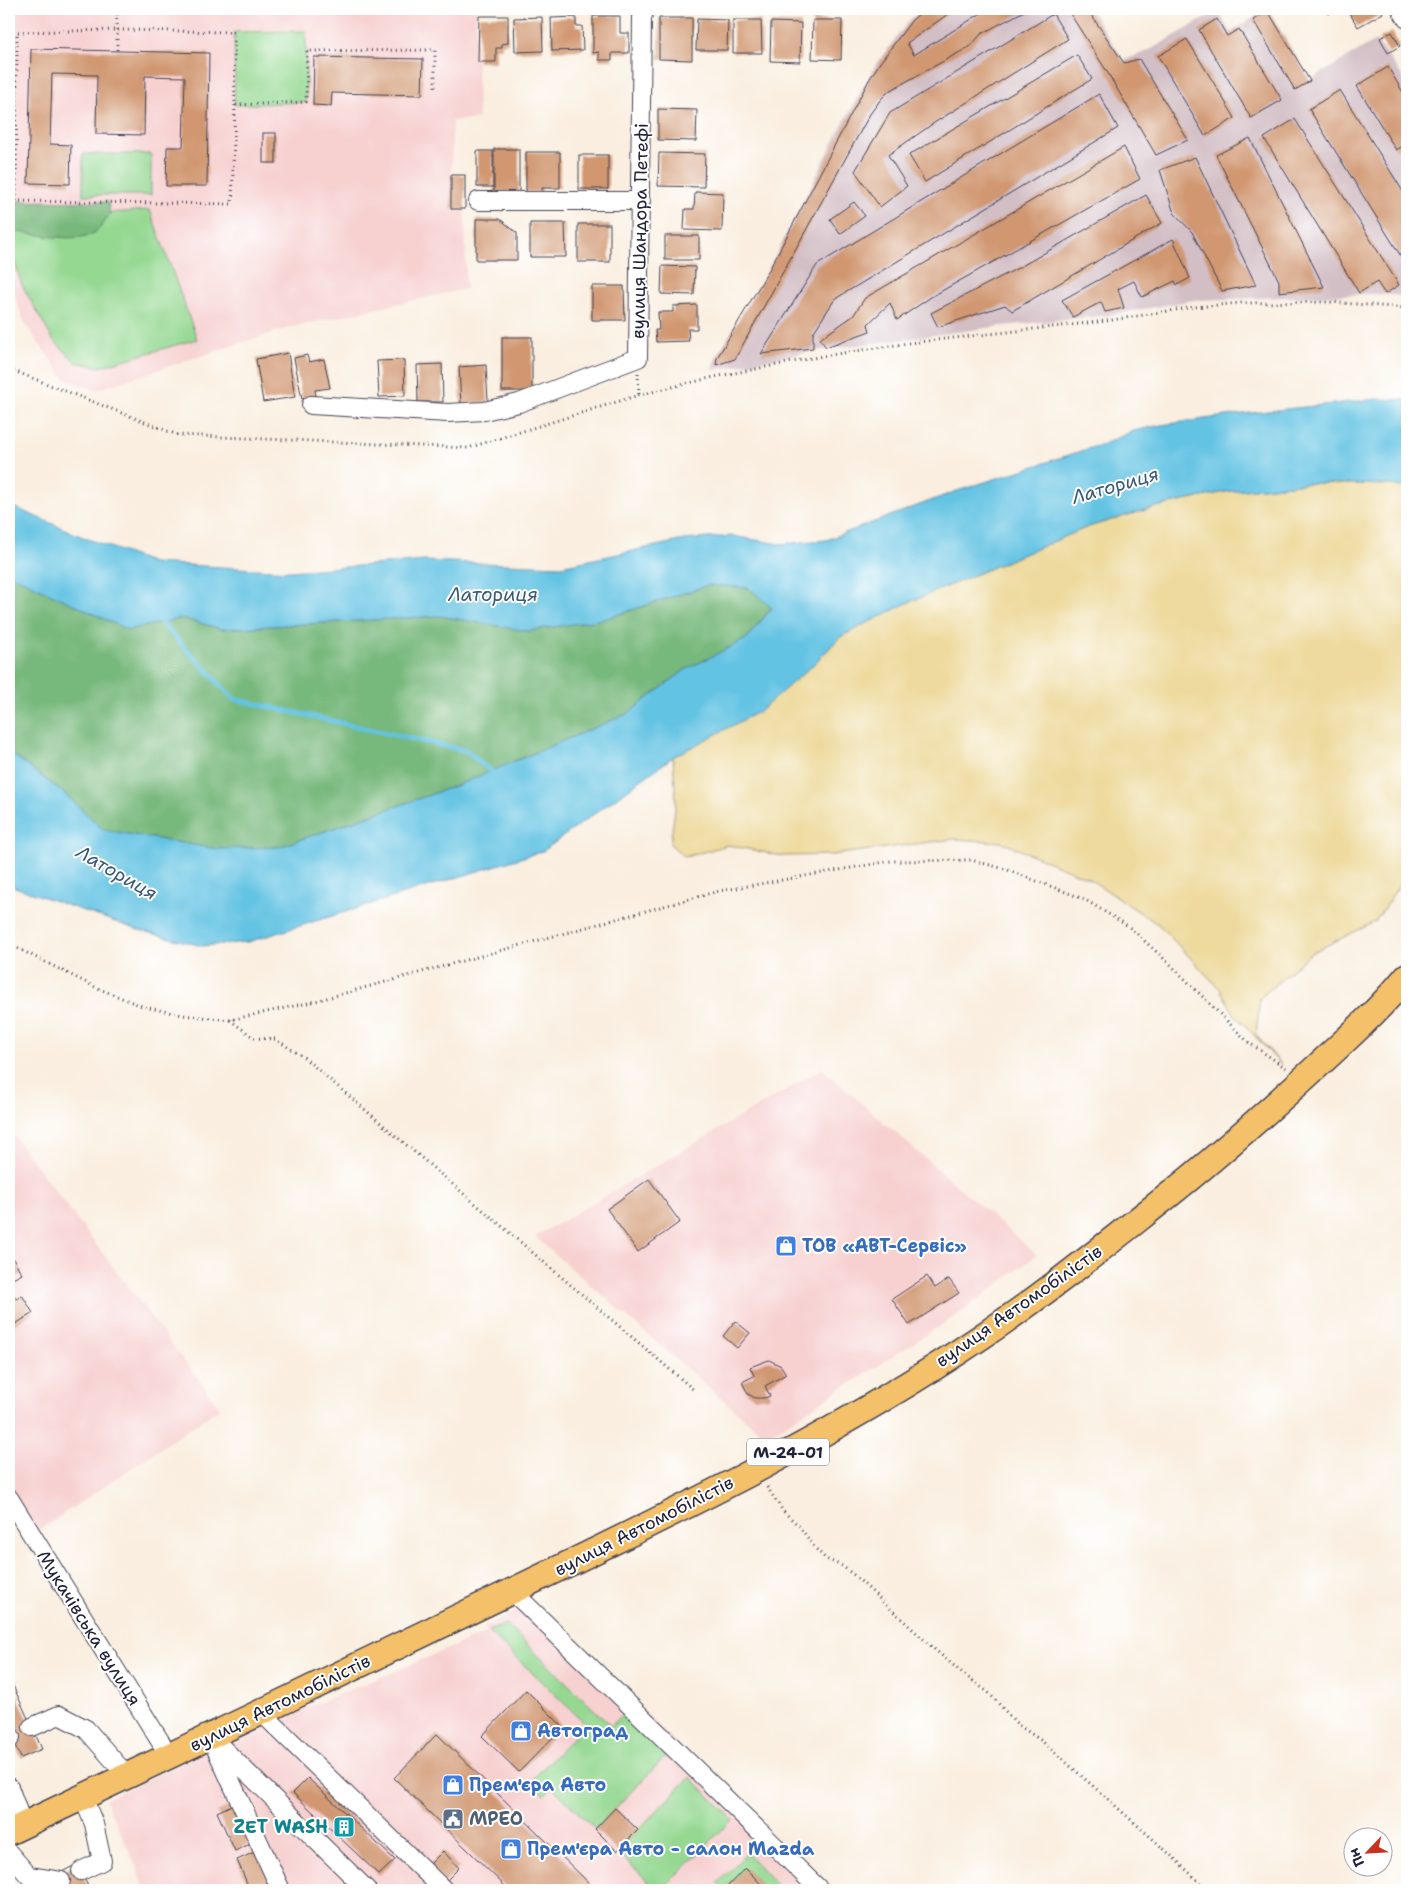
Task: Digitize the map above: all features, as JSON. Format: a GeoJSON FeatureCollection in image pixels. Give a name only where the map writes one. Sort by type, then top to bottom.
{"type":"FeatureCollection","features":[{"type":"Feature","properties":{"kind":"highway","name":"вулиця Автомобілістів"},"geometry":{"type":"LineString","coordinates":[[16,1828],[170,1757],[648,1525],[753,1471],[871,1406],[992,1330],[1060,1281],[1202,1168],[1301,1081],[1368,1018],[1407,976]]}},
{"type":"Feature","properties":{"kind":"street","name":"вулиця Шандора Петефі"},"geometry":{"type":"LineString","coordinates":[[311,405],[448,413],[484,411],[518,403],[638,358],[642,18],[644,9]]}},
{"type":"Feature","properties":{"kind":"street"},"geometry":{"type":"LineString","coordinates":[[1400,9],[1407,19]]}},
{"type":"Feature","properties":{"kind":"street"},"geometry":{"type":"LineString","coordinates":[[478,201],[640,201]]}},
{"type":"Feature","properties":{"kind":"street","name":"Мукачівська вулиця"},"geometry":{"type":"LineString","coordinates":[[9,1498],[170,1757]]}},
{"type":"Feature","properties":{"kind":"street"},"geometry":{"type":"LineString","coordinates":[[512,1591],[820,1890]]}},
{"type":"Feature","properties":{"kind":"street"},"geometry":{"type":"LineString","coordinates":[[262,1712],[444,1890]]}},
{"type":"Feature","properties":{"kind":"street"},"geometry":{"type":"LineString","coordinates":[[32,1727],[59,1715],[86,1729],[128,1777]]}},
{"type":"Feature","properties":{"kind":"street"},"geometry":{"type":"LineString","coordinates":[[211,1737],[281,1890]]}},
{"type":"Feature","properties":{"kind":"street"},"geometry":{"type":"LineString","coordinates":[[211,1737],[367,1890]]}},
{"type":"Feature","properties":{"kind":"street"},"geometry":{"type":"LineString","coordinates":[[9,1787],[16,1828]]}},
{"type":"Feature","properties":{"kind":"street"},"geometry":{"type":"LineString","coordinates":[[81,1872],[102,1861],[94,1824],[83,1797]]}},
{"type":"Feature","properties":{"kind":"street"},"geometry":{"type":"LineString","coordinates":[[9,1853],[29,1876],[61,1881]]}},
{"type":"Feature","properties":{"kind":"path"},"geometry":{"type":"LineString","coordinates":[[117,9],[117,51]]}},
{"type":"Feature","properties":{"kind":"path"},"geometry":{"type":"LineString","coordinates":[[117,30],[234,32],[235,105],[232,204],[16,201],[17,32],[117,30]]}},
{"type":"Feature","properties":{"kind":"path"},"geometry":{"type":"LineString","coordinates":[[235,105],[306,102],[307,51],[435,50],[435,90]]}},
{"type":"Feature","properties":{"kind":"path"},"geometry":{"type":"LineString","coordinates":[[9,369],[178,435],[468,448],[639,395],[714,377],[823,356],[1106,321],[1194,307],[1241,303],[1329,302],[1407,308]]}},
{"type":"Feature","properties":{"kind":"path"},"geometry":{"type":"LineString","coordinates":[[9,944],[97,988],[144,1007],[183,1015],[230,1020],[312,1002],[719,891],[891,861],[971,860],[1005,869],[1084,899],[1128,926],[1171,965],[1248,1042],[1281,1064],[1301,1081]]}},
{"type":"Feature","properties":{"kind":"path"},"geometry":{"type":"LineString","coordinates":[[230,1020],[254,1038],[275,1039],[302,1056],[694,1390]]}},
{"type":"Feature","properties":{"kind":"path"},"geometry":{"type":"LineString","coordinates":[[753,1471],[769,1488],[783,1511],[800,1527],[815,1548],[826,1559],[842,1566],[856,1576],[933,1648],[988,1692],[1018,1725],[1042,1741],[1102,1796],[1119,1808],[1208,1890]]}},
{"type":"Feature","properties":{"kind":"shaded area"},"geometry":{"type":"Polygon","coordinates":[[[9,9],[476,9],[478,119],[452,121],[451,209],[465,209],[466,289],[288,328],[96,390],[65,379],[25,324],[9,280],[9,9]]]}},
{"type":"Feature","properties":{"kind":"shaded area"},"geometry":{"type":"Polygon","coordinates":[[[923,9],[1090,9],[1124,60],[1146,52],[1218,11],[1230,32],[1268,9],[1310,80],[1376,40],[1407,83],[1407,152],[1403,156],[1407,158],[1407,296],[1371,294],[1194,300],[1109,315],[1002,326],[813,351],[713,370],[716,357],[768,270],[840,129],[876,64],[910,19],[923,9]]]}},
{"type":"Feature","properties":{"kind":"shaded area","name":"ТОВ «АВТ-Сервіс»"},"geometry":{"type":"Polygon","coordinates":[[[822,1069],[1037,1255],[957,1315],[766,1437],[535,1237],[822,1069]]]}},
{"type":"Feature","properties":{"kind":"shaded area"},"geometry":{"type":"Polygon","coordinates":[[[9,1130],[220,1408],[32,1535],[9,1497],[9,1130]]]}},
{"type":"Feature","properties":{"kind":"shaded area"},"geometry":{"type":"Polygon","coordinates":[[[532,1603],[826,1890],[145,1890],[105,1799],[221,1744],[488,1632],[483,1627],[532,1603]]]}},
{"type":"Feature","properties":{"kind":"green space"},"geometry":{"type":"Polygon","coordinates":[[[306,31],[306,102],[235,105],[234,32],[306,31]]]}},
{"type":"Feature","properties":{"kind":"green space"},"geometry":{"type":"Polygon","coordinates":[[[83,154],[151,154],[151,195],[83,195],[83,154]]]}},
{"type":"Feature","properties":{"kind":"green space"},"geometry":{"type":"Polygon","coordinates":[[[16,201],[108,202],[110,213],[100,228],[92,234],[83,237],[63,238],[9,231],[9,207],[16,201]]]}},
{"type":"Feature","properties":{"kind":"green space"},"geometry":{"type":"Polygon","coordinates":[[[150,210],[197,339],[99,367],[76,362],[53,340],[22,285],[9,245],[9,231],[39,234],[101,227],[110,213],[150,210]]]}},
{"type":"Feature","properties":{"kind":"green space"},"geometry":{"type":"Polygon","coordinates":[[[9,574],[128,630],[182,618],[221,629],[440,616],[528,631],[604,619],[709,585],[749,588],[772,607],[746,639],[685,670],[627,714],[458,785],[279,847],[218,849],[104,830],[65,794],[9,752],[9,574]]]}},
{"type":"Feature","properties":{"kind":"green space"},"geometry":{"type":"Polygon","coordinates":[[[506,1624],[611,1726],[625,1712],[667,1755],[595,1829],[552,1787],[544,1795],[531,1781],[586,1724],[488,1631],[506,1624]]]}},
{"type":"Feature","properties":{"kind":"green space"},"geometry":{"type":"Polygon","coordinates":[[[690,1777],[733,1819],[662,1890],[657,1890],[617,1851],[690,1777]]]}},
{"type":"Feature","properties":{"kind":"green space"},"geometry":{"type":"Polygon","coordinates":[[[747,1853],[782,1890],[767,1890],[745,1868],[725,1889],[718,1883],[747,1853]]]}},
{"type":"Feature","properties":{"kind":"sand"},"geometry":{"type":"Polygon","coordinates":[[[1308,483],[1390,485],[1407,488],[1407,873],[1375,922],[1311,953],[1260,998],[1256,1035],[1281,1064],[1235,1015],[1220,989],[1159,925],[1088,878],[1001,842],[954,839],[832,855],[781,856],[728,845],[685,857],[670,844],[676,803],[673,757],[814,664],[840,637],[903,605],[1088,527],[1152,508],[1225,492],[1308,483]]]}},
{"type":"Feature","properties":{"kind":"water"},"geometry":{"type":"Polygon","coordinates":[[[1377,399],[1407,400],[1407,488],[1390,485],[1308,483],[1225,492],[1152,508],[1088,527],[903,605],[840,637],[814,664],[760,711],[673,757],[543,851],[248,942],[202,946],[138,930],[9,885],[9,752],[65,794],[104,830],[218,849],[279,847],[458,785],[627,714],[685,670],[746,639],[772,608],[749,588],[709,585],[604,619],[528,631],[440,616],[221,629],[182,618],[128,630],[9,574],[9,505],[83,537],[153,563],[290,571],[424,561],[561,566],[684,540],[732,536],[780,544],[826,540],[954,492],[1106,443],[1133,431],[1161,425],[1241,414],[1377,399]]]}},
{"type":"Feature","properties":{"kind":"building"},"geometry":{"type":"Polygon","coordinates":[[[925,9],[955,9],[907,43],[914,55],[988,9],[1028,9],[981,34],[971,46],[889,91],[881,99],[870,114],[735,359],[716,365],[717,358],[769,270],[869,80],[912,20],[925,9]]]}},
{"type":"Feature","properties":{"kind":"building"},"geometry":{"type":"Polygon","coordinates":[[[1067,9],[1087,9],[1124,63],[1139,59],[1188,140],[1156,155],[1106,70],[1067,9]]]}},
{"type":"Feature","properties":{"kind":"building"},"geometry":{"type":"Polygon","coordinates":[[[1325,9],[1337,9],[1328,14],[1325,9]]]}},
{"type":"Feature","properties":{"kind":"building"},"geometry":{"type":"Polygon","coordinates":[[[1347,9],[1380,9],[1383,13],[1358,27],[1347,9]]]}},
{"type":"Feature","properties":{"kind":"building"},"geometry":{"type":"Polygon","coordinates":[[[1268,11],[1310,81],[1295,90],[1253,20],[1268,11]]]}},
{"type":"Feature","properties":{"kind":"building"},"geometry":{"type":"Polygon","coordinates":[[[1053,14],[1068,39],[934,123],[888,155],[907,186],[880,207],[855,171],[890,113],[1053,14]]]}},
{"type":"Feature","properties":{"kind":"building"},"geometry":{"type":"Polygon","coordinates":[[[479,16],[508,16],[508,43],[502,44],[502,48],[496,48],[496,62],[478,62],[479,16]]]}},
{"type":"Feature","properties":{"kind":"building"},"geometry":{"type":"Polygon","coordinates":[[[593,16],[620,16],[620,33],[629,33],[629,53],[612,53],[612,60],[599,60],[599,52],[593,53],[593,16]]]}},
{"type":"Feature","properties":{"kind":"building"},"geometry":{"type":"Polygon","coordinates":[[[542,17],[543,51],[515,52],[514,18],[542,17]]]}},
{"type":"Feature","properties":{"kind":"building"},"geometry":{"type":"Polygon","coordinates":[[[576,17],[576,26],[582,26],[583,50],[552,51],[551,18],[576,17]]]}},
{"type":"Feature","properties":{"kind":"building"},"geometry":{"type":"Polygon","coordinates":[[[659,18],[692,18],[692,60],[659,59],[659,18]]]}},
{"type":"Feature","properties":{"kind":"building"},"geometry":{"type":"Polygon","coordinates":[[[697,19],[728,20],[727,50],[696,50],[697,19]]]}},
{"type":"Feature","properties":{"kind":"building"},"geometry":{"type":"Polygon","coordinates":[[[1217,19],[1227,36],[1239,29],[1282,100],[1251,118],[1199,30],[1217,19]]]}},
{"type":"Feature","properties":{"kind":"building"},"geometry":{"type":"Polygon","coordinates":[[[733,20],[761,20],[762,53],[733,53],[733,20]]]}},
{"type":"Feature","properties":{"kind":"building"},"geometry":{"type":"Polygon","coordinates":[[[813,20],[842,20],[841,60],[812,59],[813,20]]]}},
{"type":"Feature","properties":{"kind":"building"},"geometry":{"type":"Polygon","coordinates":[[[771,22],[801,23],[800,62],[770,61],[771,22]]]}},
{"type":"Feature","properties":{"kind":"building"},"geometry":{"type":"Polygon","coordinates":[[[1392,32],[1400,46],[1388,53],[1380,38],[1392,32]]]}},
{"type":"Feature","properties":{"kind":"building"},"geometry":{"type":"Polygon","coordinates":[[[1187,39],[1235,118],[1205,136],[1158,56],[1187,39]]]}},
{"type":"Feature","properties":{"kind":"building"},"geometry":{"type":"Polygon","coordinates":[[[31,49],[209,53],[207,186],[166,186],[167,147],[183,147],[185,77],[145,76],[144,135],[96,134],[97,75],[52,74],[50,144],[71,145],[70,184],[28,183],[31,49]]]}},
{"type":"Feature","properties":{"kind":"building"},"geometry":{"type":"Polygon","coordinates":[[[1077,55],[1092,79],[925,182],[909,155],[1077,55]]]}},
{"type":"Feature","properties":{"kind":"building"},"geometry":{"type":"Polygon","coordinates":[[[314,57],[423,59],[422,95],[332,93],[331,106],[313,105],[314,57]]]}},
{"type":"Feature","properties":{"kind":"building"},"geometry":{"type":"Polygon","coordinates":[[[1388,67],[1407,99],[1407,144],[1396,150],[1357,86],[1388,67]]]}},
{"type":"Feature","properties":{"kind":"building"},"geometry":{"type":"Polygon","coordinates":[[[1340,90],[1407,198],[1407,266],[1309,109],[1340,90]]]}},
{"type":"Feature","properties":{"kind":"building"},"geometry":{"type":"Polygon","coordinates":[[[1099,94],[1118,128],[835,299],[813,333],[813,348],[761,354],[817,265],[1099,94]]]}},
{"type":"Feature","properties":{"kind":"building"},"geometry":{"type":"Polygon","coordinates":[[[658,109],[697,110],[696,141],[658,140],[658,109]]]}},
{"type":"Feature","properties":{"kind":"building"},"geometry":{"type":"Polygon","coordinates":[[[1295,119],[1399,285],[1385,294],[1377,282],[1359,293],[1264,138],[1295,119]]]}},
{"type":"Feature","properties":{"kind":"building"},"geometry":{"type":"Polygon","coordinates":[[[263,133],[276,133],[276,163],[263,163],[263,133]]]}},
{"type":"Feature","properties":{"kind":"building"},"geometry":{"type":"Polygon","coordinates":[[[1250,138],[1324,287],[1279,292],[1279,281],[1216,155],[1250,138]]]}},
{"type":"Feature","properties":{"kind":"building"},"geometry":{"type":"Polygon","coordinates":[[[1124,147],[1140,179],[931,297],[897,320],[890,303],[868,324],[870,331],[826,347],[820,339],[853,316],[865,298],[1124,147]]]}},
{"type":"Feature","properties":{"kind":"building"},"geometry":{"type":"Polygon","coordinates":[[[494,149],[519,149],[519,192],[494,192],[494,149]]]}},
{"type":"Feature","properties":{"kind":"building"},"geometry":{"type":"Polygon","coordinates":[[[477,151],[493,151],[493,187],[477,187],[477,151]]]}},
{"type":"Feature","properties":{"kind":"building"},"geometry":{"type":"Polygon","coordinates":[[[526,152],[560,152],[560,188],[542,188],[542,192],[526,192],[526,152]]]}},
{"type":"Feature","properties":{"kind":"building"},"geometry":{"type":"Polygon","coordinates":[[[659,153],[705,154],[704,187],[658,186],[659,153]]]}},
{"type":"Feature","properties":{"kind":"building"},"geometry":{"type":"Polygon","coordinates":[[[579,155],[608,155],[608,189],[579,189],[579,155]]]}},
{"type":"Feature","properties":{"kind":"building"},"geometry":{"type":"Polygon","coordinates":[[[1195,157],[1256,285],[1222,291],[1192,232],[1174,213],[1160,170],[1195,157]]]}},
{"type":"Feature","properties":{"kind":"building"},"geometry":{"type":"Polygon","coordinates":[[[451,175],[465,175],[465,209],[451,209],[451,175]]]}},
{"type":"Feature","properties":{"kind":"building"},"geometry":{"type":"Polygon","coordinates":[[[695,192],[723,193],[722,231],[684,230],[685,209],[694,209],[695,192]]]}},
{"type":"Feature","properties":{"kind":"building"},"geometry":{"type":"Polygon","coordinates":[[[1146,195],[1162,223],[1012,311],[1005,305],[938,327],[931,313],[1020,267],[1146,195]]]}},
{"type":"Feature","properties":{"kind":"building"},"geometry":{"type":"Polygon","coordinates":[[[854,202],[865,216],[840,234],[830,219],[854,202]]]}},
{"type":"Feature","properties":{"kind":"building"},"geometry":{"type":"Polygon","coordinates":[[[476,219],[500,219],[517,233],[517,260],[476,260],[476,219]]]}},
{"type":"Feature","properties":{"kind":"building"},"geometry":{"type":"Polygon","coordinates":[[[530,223],[565,223],[566,257],[530,257],[530,223]]]}},
{"type":"Feature","properties":{"kind":"building"},"geometry":{"type":"Polygon","coordinates":[[[578,224],[610,224],[610,262],[578,262],[578,224]]]}},
{"type":"Feature","properties":{"kind":"building"},"geometry":{"type":"Polygon","coordinates":[[[665,236],[699,236],[699,260],[665,260],[665,236]]]}},
{"type":"Feature","properties":{"kind":"building"},"geometry":{"type":"Polygon","coordinates":[[[1173,239],[1190,278],[1177,285],[1175,281],[1142,297],[1134,281],[1118,289],[1124,308],[1105,312],[1101,302],[1073,317],[1062,300],[1173,239]]]}},
{"type":"Feature","properties":{"kind":"building"},"geometry":{"type":"Polygon","coordinates":[[[662,266],[695,267],[694,295],[661,294],[662,266]]]}},
{"type":"Feature","properties":{"kind":"building"},"geometry":{"type":"Polygon","coordinates":[[[592,286],[624,286],[625,320],[592,320],[592,286]]]}},
{"type":"Feature","properties":{"kind":"building"},"geometry":{"type":"Polygon","coordinates":[[[697,305],[697,329],[688,329],[689,341],[656,342],[655,330],[659,330],[658,312],[673,312],[673,306],[697,305]]]}},
{"type":"Feature","properties":{"kind":"building"},"geometry":{"type":"Polygon","coordinates":[[[502,337],[532,337],[532,391],[502,391],[502,337]]]}},
{"type":"Feature","properties":{"kind":"building"},"geometry":{"type":"Polygon","coordinates":[[[288,353],[295,397],[263,402],[256,359],[288,353]]]}},
{"type":"Feature","properties":{"kind":"building"},"geometry":{"type":"Polygon","coordinates":[[[307,355],[309,362],[324,359],[330,388],[315,390],[316,396],[302,399],[294,358],[307,355]]]}},
{"type":"Feature","properties":{"kind":"building"},"geometry":{"type":"Polygon","coordinates":[[[404,360],[405,396],[379,397],[377,361],[404,360]]]}},
{"type":"Feature","properties":{"kind":"building"},"geometry":{"type":"Polygon","coordinates":[[[442,364],[443,402],[418,402],[417,365],[442,364]]]}},
{"type":"Feature","properties":{"kind":"building"},"geometry":{"type":"Polygon","coordinates":[[[486,365],[488,402],[461,404],[459,367],[486,365]]]}},
{"type":"Feature","properties":{"kind":"building"},"geometry":{"type":"Polygon","coordinates":[[[649,1179],[680,1222],[638,1252],[607,1209],[649,1179]]]}},
{"type":"Feature","properties":{"kind":"building"},"geometry":{"type":"Polygon","coordinates":[[[11,1255],[22,1274],[9,1281],[9,1257],[11,1255]]]}},
{"type":"Feature","properties":{"kind":"building"},"geometry":{"type":"Polygon","coordinates":[[[927,1276],[935,1288],[949,1279],[959,1293],[909,1325],[892,1299],[927,1276]]]}},
{"type":"Feature","properties":{"kind":"building"},"geometry":{"type":"Polygon","coordinates":[[[9,1286],[16,1299],[22,1295],[33,1313],[9,1328],[9,1286]]]}},
{"type":"Feature","properties":{"kind":"building"},"geometry":{"type":"Polygon","coordinates":[[[735,1321],[750,1333],[737,1348],[723,1336],[735,1321]]]}},
{"type":"Feature","properties":{"kind":"building"},"geometry":{"type":"Polygon","coordinates":[[[769,1360],[781,1366],[786,1374],[765,1386],[770,1396],[755,1398],[748,1394],[742,1382],[754,1376],[750,1367],[769,1360]]]}},
{"type":"Feature","properties":{"kind":"building"},"geometry":{"type":"Polygon","coordinates":[[[9,1677],[42,1749],[21,1758],[9,1732],[9,1677]]]}},
{"type":"Feature","properties":{"kind":"building"},"geometry":{"type":"Polygon","coordinates":[[[526,1690],[563,1727],[519,1772],[482,1736],[526,1690]]]}},
{"type":"Feature","properties":{"kind":"building"},"geometry":{"type":"Polygon","coordinates":[[[437,1734],[596,1890],[509,1890],[394,1778],[437,1734]]]}},
{"type":"Feature","properties":{"kind":"building","name":"ZET WASH"},"geometry":{"type":"Polygon","coordinates":[[[308,1778],[395,1860],[379,1875],[293,1793],[308,1778]]]}},
{"type":"Feature","properties":{"kind":"building"},"geometry":{"type":"Polygon","coordinates":[[[236,1803],[254,1842],[235,1851],[217,1812],[236,1803]]]}},
{"type":"Feature","properties":{"kind":"building"},"geometry":{"type":"Polygon","coordinates":[[[615,1808],[638,1830],[617,1851],[595,1829],[615,1808]]]}},
{"type":"Feature","properties":{"kind":"building"},"geometry":{"type":"Polygon","coordinates":[[[257,1851],[275,1890],[250,1890],[237,1860],[257,1851]]]}},
{"type":"Feature","properties":{"kind":"building"},"geometry":{"type":"Polygon","coordinates":[[[443,1851],[459,1868],[445,1882],[429,1865],[443,1851]]]}},
{"type":"Feature","properties":{"kind":"building"},"geometry":{"type":"Polygon","coordinates":[[[77,1864],[90,1890],[66,1890],[61,1881],[58,1874],[77,1864]]]}},
{"type":"Feature","properties":{"kind":"building"},"geometry":{"type":"Polygon","coordinates":[[[745,1868],[767,1890],[723,1890],[725,1889],[745,1868]]]}},
{"type":"Feature","properties":{"kind":"waterway","name":"Латориця"},"geometry":{"type":"LineString","coordinates":[[158,619],[234,699],[467,751],[495,775]]}},
{"type":"Feature","properties":{"kind":"place","name":"ТОВ «АВТ-Сервіс»"},"geometry":{"type":"Point","coordinates":[786,1246]}},
{"type":"Feature","properties":{"kind":"place","name":"Автоград"},"geometry":{"type":"Point","coordinates":[521,1731]}},
{"type":"Feature","properties":{"kind":"place","name":"Прем'єра Авто"},"geometry":{"type":"Point","coordinates":[453,1785]}},
{"type":"Feature","properties":{"kind":"place","name":"МРЕО"},"geometry":{"type":"Point","coordinates":[453,1819]}},
{"type":"Feature","properties":{"kind":"place","name":"ZET WASH"},"geometry":{"type":"Point","coordinates":[344,1827]}},
{"type":"Feature","properties":{"kind":"place","name":"Прем'єра Авто - салон Mazda"},"geometry":{"type":"Point","coordinates":[511,1849]}}]}
